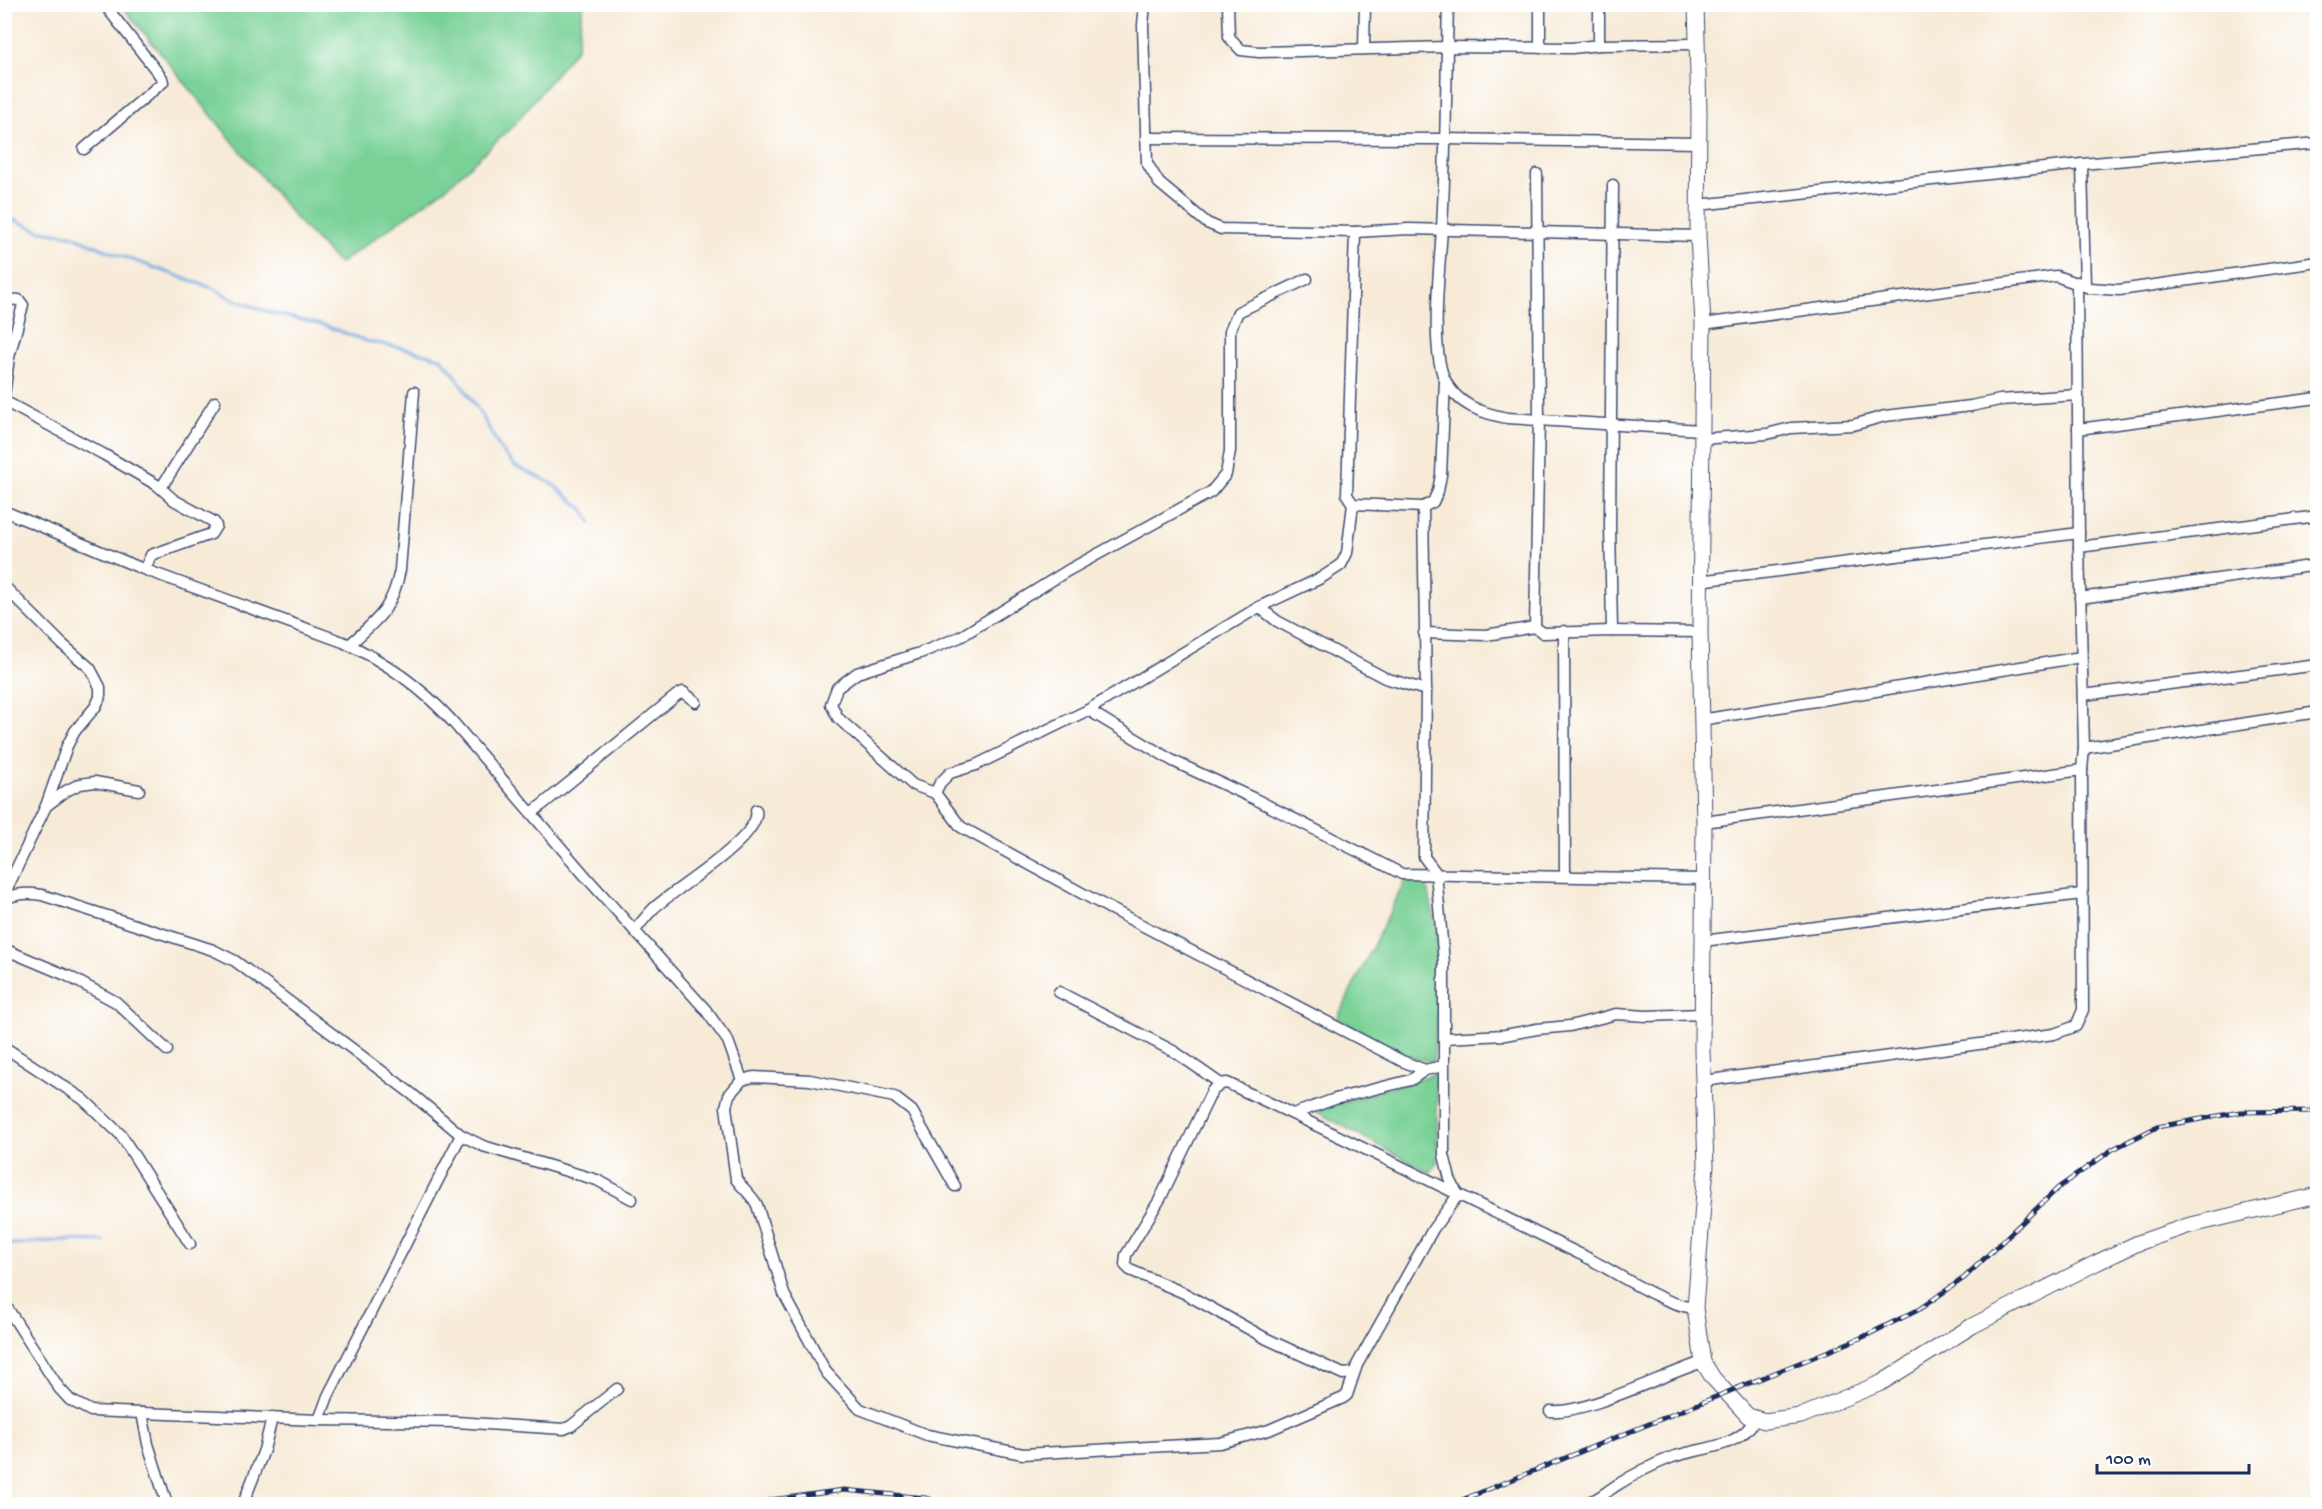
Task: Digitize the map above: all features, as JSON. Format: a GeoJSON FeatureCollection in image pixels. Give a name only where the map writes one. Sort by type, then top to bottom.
{"type":"FeatureCollection","features":[{"type":"Feature","properties":{"kind":"street"},"geometry":{"type":"LineString","coordinates":[[84,149],[163,82],[104,4]]}},
{"type":"Feature","properties":{"kind":"street"},"geometry":{"type":"LineString","coordinates":[[1145,4],[1143,25],[1147,164],[1159,183],[1213,227],[1355,232],[1442,230],[1698,236]]}},
{"type":"Feature","properties":{"kind":"street"},"geometry":{"type":"LineString","coordinates":[[1228,4],[1229,37],[1241,50],[1259,52],[1364,48],[1572,48],[1599,45],[1697,45]]}},
{"type":"Feature","properties":{"kind":"street"},"geometry":{"type":"LineString","coordinates":[[1364,48],[1365,4]]}},
{"type":"Feature","properties":{"kind":"street"},"geometry":{"type":"LineString","coordinates":[[1353,504],[1423,507],[1433,502],[1440,483],[1445,379],[1438,345],[1438,291],[1442,230],[1448,4]]}},
{"type":"Feature","properties":{"kind":"street"},"geometry":{"type":"LineString","coordinates":[[1540,4],[1540,48]]}},
{"type":"Feature","properties":{"kind":"street"},"geometry":{"type":"LineString","coordinates":[[1599,4],[1599,45]]}},
{"type":"Feature","properties":{"kind":"street"},"geometry":{"type":"LineString","coordinates":[[1696,4],[1699,143],[1698,236],[1702,324],[1700,632],[1704,822],[1702,1014],[1706,1166],[1695,1308],[1703,1362],[1713,1378],[1740,1410],[1755,1419],[1772,1420],[1801,1416],[1881,1383],[1972,1326],[2138,1243],[2187,1226],[2318,1195]]}},
{"type":"Feature","properties":{"kind":"street"},"geometry":{"type":"LineString","coordinates":[[1146,138],[1699,143]]}},
{"type":"Feature","properties":{"kind":"street"},"geometry":{"type":"LineString","coordinates":[[1698,205],[2082,164],[2318,144]]}},
{"type":"Feature","properties":{"kind":"street"},"geometry":{"type":"LineString","coordinates":[[1703,1081],[2054,1034],[2076,1026],[2083,1010],[2084,695],[2081,657],[2078,429],[2082,164]]}},
{"type":"Feature","properties":{"kind":"street"},"geometry":{"type":"LineString","coordinates":[[1535,627],[1539,419],[1537,174]]}},
{"type":"Feature","properties":{"kind":"street"},"geometry":{"type":"LineString","coordinates":[[1612,631],[1613,185]]}},
{"type":"Feature","properties":{"kind":"street"},"geometry":{"type":"LineString","coordinates":[[935,793],[940,783],[950,773],[976,765],[1088,710],[1259,607],[1321,578],[1341,565],[1347,553],[1353,504],[1347,495],[1355,232]]}},
{"type":"Feature","properties":{"kind":"street"},"geometry":{"type":"LineString","coordinates":[[1702,324],[2056,276],[2081,284],[2119,290],[2318,262]]}},
{"type":"Feature","properties":{"kind":"street"},"geometry":{"type":"LineString","coordinates":[[1307,279],[1238,312],[1230,330],[1230,451],[1226,474],[1211,492],[1067,571],[960,637],[920,653],[857,673],[837,688],[831,704],[838,718],[913,785],[935,793],[961,827],[1109,908],[1402,1061],[1425,1070]]}},
{"type":"Feature","properties":{"kind":"street"},"geometry":{"type":"LineString","coordinates":[[4,299],[19,300],[23,305],[7,364],[4,398],[161,488],[174,500],[210,518],[216,526],[211,534],[151,555],[145,570]]}},
{"type":"Feature","properties":{"kind":"street"},"geometry":{"type":"LineString","coordinates":[[1445,379],[1454,393],[1473,409],[1507,418],[1611,425],[1701,435],[1767,434],[1791,429],[1853,425],[1892,415],[1971,406],[2000,400],[2078,395]]}},
{"type":"Feature","properties":{"kind":"street"},"geometry":{"type":"LineString","coordinates":[[349,645],[384,612],[393,600],[397,586],[414,392]]}},
{"type":"Feature","properties":{"kind":"street"},"geometry":{"type":"LineString","coordinates":[[2078,429],[2318,398]]}},
{"type":"Feature","properties":{"kind":"street"},"geometry":{"type":"LineString","coordinates":[[161,488],[216,402]]}},
{"type":"Feature","properties":{"kind":"street"},"geometry":{"type":"LineString","coordinates":[[1423,507],[1426,690],[1424,857],[1436,873],[1444,963],[1444,1155],[1450,1179],[1458,1195]]}},
{"type":"Feature","properties":{"kind":"street"},"geometry":{"type":"LineString","coordinates":[[4,511],[145,570],[349,645],[392,668],[435,702],[587,878],[714,1020],[728,1041],[742,1080]]}},
{"type":"Feature","properties":{"kind":"street"},"geometry":{"type":"LineString","coordinates":[[2079,547],[2318,516]]}},
{"type":"Feature","properties":{"kind":"street"},"geometry":{"type":"LineString","coordinates":[[1700,581],[2079,533]]}},
{"type":"Feature","properties":{"kind":"street"},"geometry":{"type":"LineString","coordinates":[[2080,598],[2318,565]]}},
{"type":"Feature","properties":{"kind":"street"},"geometry":{"type":"LineString","coordinates":[[4,586],[62,644],[90,668],[100,687],[100,697],[96,706],[75,731],[68,746],[46,806],[4,897]]}},
{"type":"Feature","properties":{"kind":"street"},"geometry":{"type":"LineString","coordinates":[[1259,607],[1277,621],[1385,678],[1426,690]]}},
{"type":"Feature","properties":{"kind":"street"},"geometry":{"type":"LineString","coordinates":[[1424,633],[1486,635],[1535,627],[1543,633],[1700,632]]}},
{"type":"Feature","properties":{"kind":"street"},"geometry":{"type":"LineString","coordinates":[[1564,632],[1565,876]]}},
{"type":"Feature","properties":{"kind":"street"},"geometry":{"type":"LineString","coordinates":[[1701,720],[2081,657]]}},
{"type":"Feature","properties":{"kind":"street"},"geometry":{"type":"LineString","coordinates":[[2084,695],[2318,665]]}},
{"type":"Feature","properties":{"kind":"street"},"geometry":{"type":"LineString","coordinates":[[532,813],[677,695],[683,692],[696,702]]}},
{"type":"Feature","properties":{"kind":"street"},"geometry":{"type":"LineString","coordinates":[[1088,710],[1173,761],[1257,800],[1402,874],[1703,879]]}},
{"type":"Feature","properties":{"kind":"street"},"geometry":{"type":"LineString","coordinates":[[2084,748],[2318,712]]}},
{"type":"Feature","properties":{"kind":"street"},"geometry":{"type":"LineString","coordinates":[[1704,822],[2082,770]]}},
{"type":"Feature","properties":{"kind":"street"},"geometry":{"type":"LineString","coordinates":[[46,806],[80,784],[95,782],[139,790]]}},
{"type":"Feature","properties":{"kind":"street"},"geometry":{"type":"LineString","coordinates":[[635,930],[655,907],[690,882],[745,836],[754,825],[756,810]]}},
{"type":"Feature","properties":{"kind":"street"},"geometry":{"type":"LineString","coordinates":[[4,897],[27,893],[42,895],[213,950],[235,961],[412,1094],[461,1135],[483,1146],[597,1180],[632,1199]]}},
{"type":"Feature","properties":{"kind":"street"},"geometry":{"type":"LineString","coordinates":[[1703,941],[2082,894]]}},
{"type":"Feature","properties":{"kind":"street"},"geometry":{"type":"LineString","coordinates":[[4,949],[68,976],[116,1002],[167,1050]]}},
{"type":"Feature","properties":{"kind":"street"},"geometry":{"type":"LineString","coordinates":[[1059,992],[1175,1052],[1221,1084]]}},
{"type":"Feature","properties":{"kind":"street"},"geometry":{"type":"LineString","coordinates":[[1445,1038],[1505,1035],[1570,1026],[1616,1014],[1647,1016],[1702,1014]]}},
{"type":"Feature","properties":{"kind":"street"},"geometry":{"type":"LineString","coordinates":[[4,1047],[83,1100],[121,1135],[190,1244]]}},
{"type":"Feature","properties":{"kind":"street"},"geometry":{"type":"LineString","coordinates":[[1293,1114],[1335,1099],[1411,1080],[1425,1070],[1443,1066]]}},
{"type":"Feature","properties":{"kind":"street"},"geometry":{"type":"LineString","coordinates":[[956,1186],[912,1111],[894,1097],[810,1080],[754,1077],[742,1080],[729,1095],[726,1107],[736,1179],[758,1205],[784,1294],[826,1372],[860,1408],[927,1435],[1023,1454],[1220,1443],[1269,1430],[1334,1404],[1347,1395],[1353,1373],[1433,1229],[1458,1195]]}},
{"type":"Feature","properties":{"kind":"street"},"geometry":{"type":"LineString","coordinates":[[1353,1373],[1343,1374],[1267,1339],[1184,1293],[1130,1270],[1125,1265],[1126,1255],[1160,1199],[1212,1091],[1221,1084],[1227,1083],[1354,1142],[1607,1267],[1670,1302],[1695,1308]]}},
{"type":"Feature","properties":{"kind":"street"},"geometry":{"type":"LineString","coordinates":[[319,1420],[328,1396],[461,1135]]}},
{"type":"Feature","properties":{"kind":"street"},"geometry":{"type":"LineString","coordinates":[[4,1303],[59,1388],[70,1400],[91,1411],[319,1420],[456,1422],[564,1429],[571,1426],[617,1389]]}},
{"type":"Feature","properties":{"kind":"street"},"geometry":{"type":"LineString","coordinates":[[1550,1411],[1565,1412],[1703,1362]]}},
{"type":"Feature","properties":{"kind":"street"},"geometry":{"type":"LineString","coordinates":[[142,1413],[148,1444],[167,1504]]}},
{"type":"Feature","properties":{"kind":"street"},"geometry":{"type":"LineString","coordinates":[[243,1504],[260,1461],[272,1418]]}},
{"type":"Feature","properties":{"kind":"street"},"geometry":{"type":"LineString","coordinates":[[1581,1504],[1594,1501],[1617,1485],[1670,1458],[1734,1439],[1749,1430],[1755,1419]]}},
{"type":"Feature","properties":{"kind":"green space"},"geometry":{"type":"Polygon","coordinates":[[[121,5],[583,5],[577,48],[513,126],[446,188],[339,264],[297,220],[121,5]]]}},
{"type":"Feature","properties":{"kind":"green space"},"geometry":{"type":"Polygon","coordinates":[[[1406,879],[1427,884],[1437,932],[1438,1010],[1433,1062],[1407,1056],[1337,1019],[1406,879]]]}},
{"type":"Feature","properties":{"kind":"green space"},"geometry":{"type":"Polygon","coordinates":[[[1437,1073],[1437,1162],[1430,1173],[1315,1111],[1437,1073]]]}},
{"type":"Feature","properties":{"kind":"waterway"},"geometry":{"type":"LineString","coordinates":[[4,216],[41,231],[71,235],[113,253],[215,289],[230,298],[268,312],[326,326],[366,341],[441,358],[456,376],[501,450],[515,466],[551,483],[583,509],[591,523]]}},
{"type":"Feature","properties":{"kind":"waterway"},"geometry":{"type":"LineString","coordinates":[[4,1245],[65,1240],[104,1241]]}},
{"type":"Feature","properties":{"kind":"railway"},"geometry":{"type":"LineString","coordinates":[[1452,1504],[1863,1337],[1918,1310],[1964,1278],[2058,1188],[2113,1149],[2157,1127],[2240,1112],[2318,1111]]}},
{"type":"Feature","properties":{"kind":"railway"},"geometry":{"type":"LineString","coordinates":[[761,1504],[771,1500],[844,1490],[926,1498],[943,1504]]}}]}
